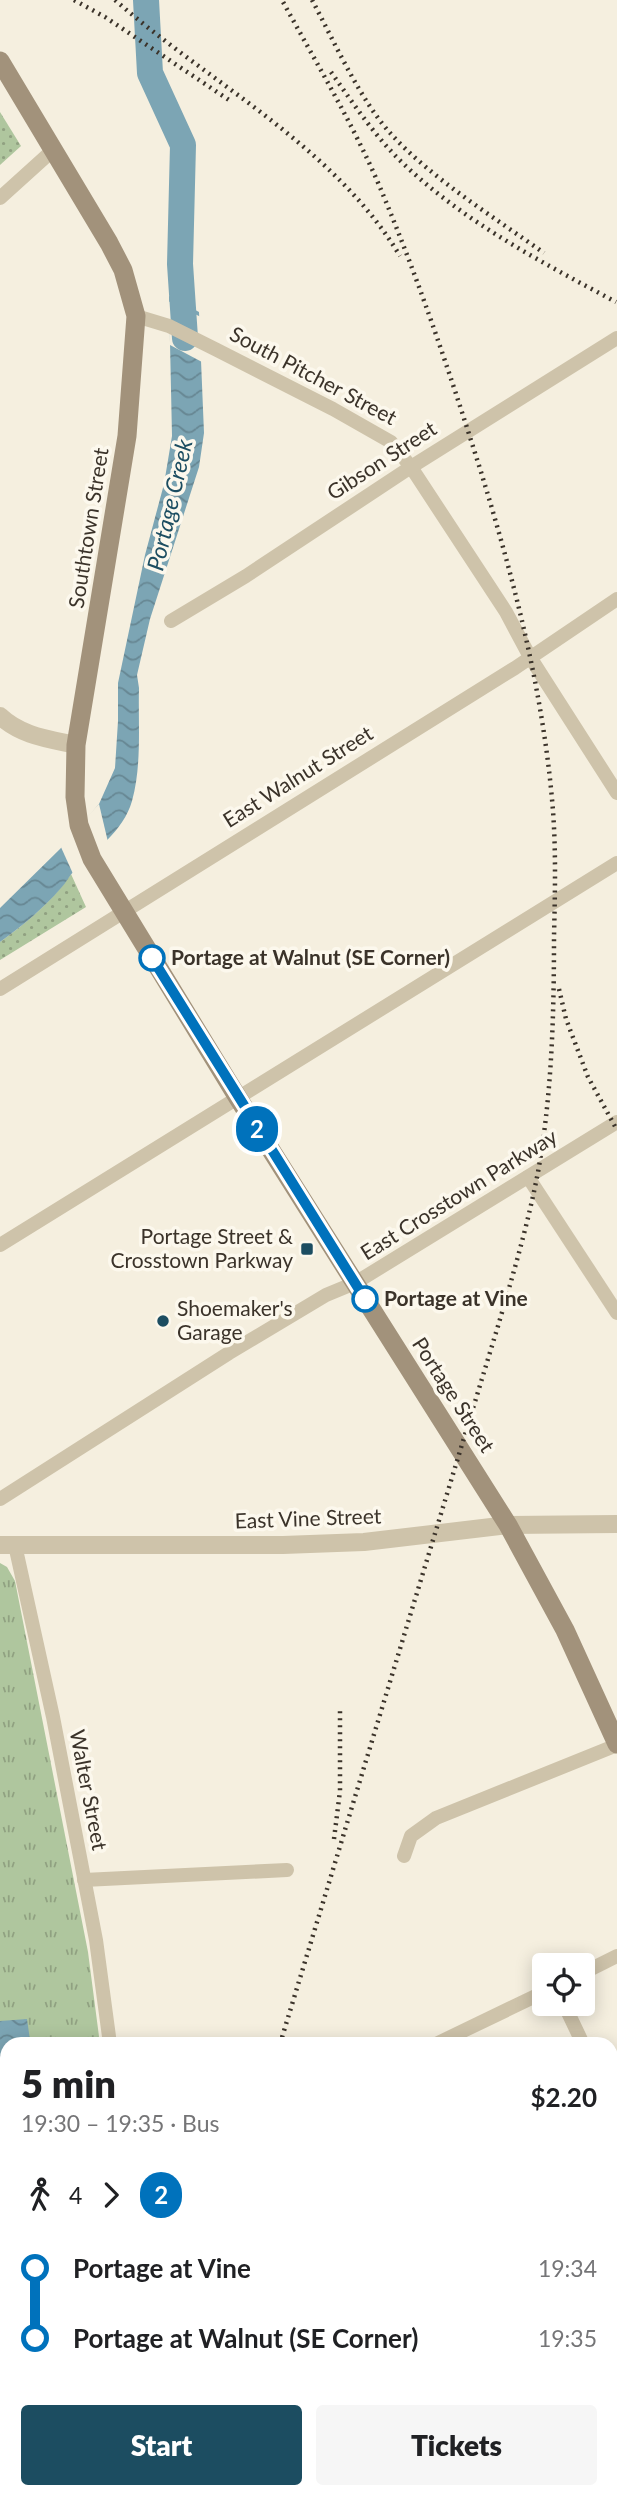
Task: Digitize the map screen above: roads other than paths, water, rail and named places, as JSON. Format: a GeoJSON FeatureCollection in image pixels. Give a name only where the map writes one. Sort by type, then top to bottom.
{"type":"FeatureCollection","features":[{"type":"Feature","properties":{"kind":"main road"},"geometry":{"type":"LineString","coordinates":[[0,61],[109,243],[122,270],[136,316]]}},
{"type":"Feature","properties":{"kind":"main road","name":"Southtown Street"},"geometry":{"type":"LineString","coordinates":[[76,745],[127,436],[136,316]]}},
{"type":"Feature","properties":{"kind":"main road","name":"Portage Street"},"geometry":{"type":"LineString","coordinates":[[76,745],[75,797],[79,825],[92,859],[238,1098],[508,1525],[565,1630],[617,1744]]}},
{"type":"Feature","properties":{"kind":"street"},"geometry":{"type":"LineString","coordinates":[[0,198],[52,151]]}},
{"type":"Feature","properties":{"kind":"street","name":"South Pitcher Street"},"geometry":{"type":"LineString","coordinates":[[136,316],[169,326],[369,428],[391,442],[411,467],[506,612],[530,657],[617,793]]}},
{"type":"Feature","properties":{"kind":"street","name":"Gibson Street"},"geometry":{"type":"LineString","coordinates":[[171,621],[246,576],[411,467],[617,338]]}},
{"type":"Feature","properties":{"kind":"street","name":"East Walnut Street"},"geometry":{"type":"LineString","coordinates":[[0,989],[530,657],[617,599]]}},
{"type":"Feature","properties":{"kind":"street"},"geometry":{"type":"LineString","coordinates":[[0,716],[12,727],[22,731],[76,745]]}},
{"type":"Feature","properties":{"kind":"street"},"geometry":{"type":"LineString","coordinates":[[0,1245],[617,863]]}},
{"type":"Feature","properties":{"kind":"street","name":"East Crosstown Parkway"},"geometry":{"type":"LineString","coordinates":[[0,1499],[229,1353],[326,1295],[355,1283],[617,1122]]}},
{"type":"Feature","properties":{"kind":"street"},"geometry":{"type":"LineString","coordinates":[[528,1177],[617,1313]]}},
{"type":"Feature","properties":{"kind":"street","name":"East Vine Street"},"geometry":{"type":"LineString","coordinates":[[8,1545],[284,1545],[364,1542],[508,1525],[617,1524]]}},
{"type":"Feature","properties":{"kind":"street","name":"Walter Street"},"geometry":{"type":"LineString","coordinates":[[8,1545],[52,1717],[102,1976],[109,2037]]}},
{"type":"Feature","properties":{"kind":"street"},"geometry":{"type":"LineString","coordinates":[[404,1856],[411,1836],[436,1818],[617,1744]]}},
{"type":"Feature","properties":{"kind":"street"},"geometry":{"type":"LineString","coordinates":[[84,1880],[286,1870]]}},
{"type":"Feature","properties":{"kind":"street"},"geometry":{"type":"LineString","coordinates":[[595,1967],[617,1956]]}},
{"type":"Feature","properties":{"kind":"street"},"geometry":{"type":"LineString","coordinates":[[451,2037],[532,1998]]}},
{"type":"Feature","properties":{"kind":"street"},"geometry":{"type":"LineString","coordinates":[[570,2016],[580,2037]]}},
{"type":"Feature","properties":{"kind":"water"},"geometry":{"type":"Polygon","coordinates":[[[169,296],[199,312],[204,433],[199,467],[150,619],[137,675],[138,759],[132,801],[122,822],[108,840],[74,871],[40,910],[0,942],[0,908],[60,849],[99,804],[115,768],[118,683],[145,555],[164,484],[172,436],[169,296]]]}},
{"type":"Feature","properties":{"kind":"water"},"geometry":{"type":"Polygon","coordinates":[[[27,2019],[30,2037],[0,2037],[0,2021],[27,2019]]]}},
{"type":"Feature","properties":{"kind":"waterway","name":"Portage Creek"},"geometry":{"type":"LineString","coordinates":[[146,0],[150,73],[183,145],[180,264],[185,338]]}},
{"type":"Feature","properties":{"kind":"railway"},"geometry":{"type":"LineString","coordinates":[[74,0],[105,17],[232,102]]}},
{"type":"Feature","properties":{"kind":"railway"},"geometry":{"type":"LineString","coordinates":[[115,0],[306,149],[341,181],[373,217],[400,256]]}},
{"type":"Feature","properties":{"kind":"railway"},"geometry":{"type":"LineString","coordinates":[[282,0],[343,110],[376,178],[432,324],[481,472],[516,598],[543,725],[554,826],[555,874],[549,1084],[543,1143],[530,1211],[498,1326],[282,2037]]}},
{"type":"Feature","properties":{"kind":"railway"},"geometry":{"type":"LineString","coordinates":[[312,0],[358,87],[391,134],[444,182],[544,253]]}},
{"type":"Feature","properties":{"kind":"railway"},"geometry":{"type":"LineString","coordinates":[[331,72],[387,147],[432,189],[508,242],[616,302]]}},
{"type":"Feature","properties":{"kind":"railway"},"geometry":{"type":"LineString","coordinates":[[559,989],[566,1019],[588,1077],[617,1130]]}},
{"type":"Feature","properties":{"kind":"railway"},"geometry":{"type":"LineString","coordinates":[[334,1839],[340,1791],[340,1710]]}},
{"type":"Feature","properties":{"kind":"place","name":"Portage at Walnut (SE Corner)"},"geometry":{"type":"Point","coordinates":[152,958]}},
{"type":"Feature","properties":{"kind":"place","name":"Portage Street & Crosstown Parkway"},"geometry":{"type":"Point","coordinates":[307,1249]}},
{"type":"Feature","properties":{"kind":"place","name":"Portage at Vine"},"geometry":{"type":"Point","coordinates":[365,1299]}},
{"type":"Feature","properties":{"kind":"place","name":"Shoemaker's Garage"},"geometry":{"type":"Point","coordinates":[163,1321]}}]}
